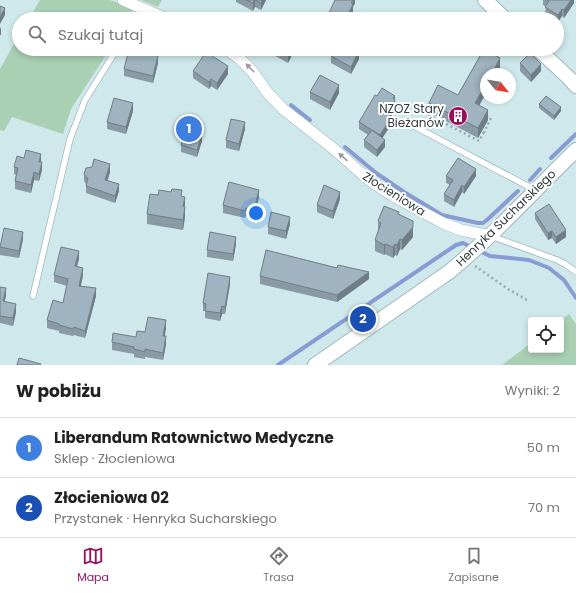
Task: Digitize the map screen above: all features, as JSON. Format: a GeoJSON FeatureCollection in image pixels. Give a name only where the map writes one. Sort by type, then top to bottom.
{"type":"FeatureCollection","features":[{"type":"Feature","properties":{"kind":"street"},"geometry":{"type":"LineString","coordinates":[[123,0],[152,12]]}},
{"type":"Feature","properties":{"kind":"street"},"geometry":{"type":"LineString","coordinates":[[485,0],[498,12]]}},
{"type":"Feature","properties":{"kind":"street","name":"Złocieniowa"},"geometry":{"type":"LineString","coordinates":[[236,56],[252,71],[270,96],[290,115],[334,149],[366,178],[442,223],[486,240]]}},
{"type":"Feature","properties":{"kind":"street"},"geometry":{"type":"LineString","coordinates":[[545,56],[576,86]]}},
{"type":"Feature","properties":{"kind":"street","name":"Henryka Sucharskiego"},"geometry":{"type":"LineString","coordinates":[[315,365],[411,299],[466,258],[576,150]]}},
{"type":"Feature","properties":{"kind":"lane"},"geometry":{"type":"LineString","coordinates":[[140,12],[143,8]]}},
{"type":"Feature","properties":{"kind":"lane"},"geometry":{"type":"LineString","coordinates":[[33,296],[70,139],[85,100],[113,56]]}},
{"type":"Feature","properties":{"kind":"lane"},"geometry":{"type":"LineString","coordinates":[[412,124],[536,190]]}},
{"type":"Feature","properties":{"kind":"lane","name":"Złocieniowa"},"geometry":{"type":"LineString","coordinates":[[486,240],[557,260],[566,264],[576,272]]}},
{"type":"Feature","properties":{"kind":"path"},"geometry":{"type":"LineString","coordinates":[[433,98],[425,113],[479,141],[491,118],[482,114]]}},
{"type":"Feature","properties":{"kind":"path"},"geometry":{"type":"LineString","coordinates":[[466,258],[508,289],[527,300]]}},
{"type":"Feature","properties":{"kind":"green space"},"geometry":{"type":"Polygon","coordinates":[[[40,0],[110,0],[133,9],[132,12],[33,12],[40,0]]]}},
{"type":"Feature","properties":{"kind":"green space"},"geometry":{"type":"Polygon","coordinates":[[[141,0],[162,0],[158,7],[141,0]]]}},
{"type":"Feature","properties":{"kind":"green space"},"geometry":{"type":"Polygon","coordinates":[[[12,48],[12,56],[105,56],[71,109],[63,134],[12,117],[4,131],[0,130],[0,69],[12,48]]]}},
{"type":"Feature","properties":{"kind":"green space"},"geometry":{"type":"Polygon","coordinates":[[[569,314],[576,324],[576,365],[502,365],[528,345],[528,353],[564,353],[564,318],[569,314]]]}},
{"type":"Feature","properties":{"kind":"building"},"geometry":{"type":"Polygon","coordinates":[[[246,0],[254,0],[253,3],[246,0]]]}},
{"type":"Feature","properties":{"kind":"building"},"geometry":{"type":"Polygon","coordinates":[[[255,0],[262,0],[261,3],[255,0]]]}},
{"type":"Feature","properties":{"kind":"building"},"geometry":{"type":"Polygon","coordinates":[[[335,0],[353,0],[349,12],[329,12],[335,0]]]}},
{"type":"Feature","properties":{"kind":"building"},"geometry":{"type":"Polygon","coordinates":[[[547,0],[571,0],[564,10],[562,9],[560,12],[553,12],[545,7],[549,1],[547,0]]]}},
{"type":"Feature","properties":{"kind":"building"},"geometry":{"type":"Polygon","coordinates":[[[0,6],[5,8],[0,17],[0,6]]]}},
{"type":"Feature","properties":{"kind":"building"},"geometry":{"type":"Polygon","coordinates":[[[127,56],[158,56],[153,76],[124,69],[127,56]]]}},
{"type":"Feature","properties":{"kind":"building"},"geometry":{"type":"Polygon","coordinates":[[[203,56],[212,56],[228,66],[217,83],[211,79],[209,82],[193,71],[203,56]]]}},
{"type":"Feature","properties":{"kind":"building"},"geometry":{"type":"Polygon","coordinates":[[[331,56],[356,56],[351,67],[331,56]]]}},
{"type":"Feature","properties":{"kind":"building"},"geometry":{"type":"Polygon","coordinates":[[[480,56],[496,56],[500,58],[495,68],[480,68],[480,94],[475,103],[488,110],[478,128],[429,103],[438,85],[458,95],[480,56]]]}},
{"type":"Feature","properties":{"kind":"building"},"geometry":{"type":"Polygon","coordinates":[[[527,56],[533,56],[541,64],[531,75],[520,63],[527,56]]]}},
{"type":"Feature","properties":{"kind":"building"},"geometry":{"type":"Polygon","coordinates":[[[320,75],[339,85],[330,102],[310,92],[320,75]]]}},
{"type":"Feature","properties":{"kind":"building"},"geometry":{"type":"Polygon","coordinates":[[[382,88],[395,96],[393,98],[395,100],[387,113],[392,116],[380,135],[359,122],[375,95],[377,96],[382,88]]]}},
{"type":"Feature","properties":{"kind":"building"},"geometry":{"type":"Polygon","coordinates":[[[546,96],[561,107],[554,116],[539,104],[546,96]]]}},
{"type":"Feature","properties":{"kind":"building"},"geometry":{"type":"Polygon","coordinates":[[[114,98],[133,103],[126,127],[107,122],[114,98]]]}},
{"type":"Feature","properties":{"kind":"building"},"geometry":{"type":"Polygon","coordinates":[[[231,119],[245,122],[239,144],[226,140],[231,119]]]}},
{"type":"Feature","properties":{"kind":"building"},"geometry":{"type":"Polygon","coordinates":[[[186,129],[202,134],[197,150],[181,145],[186,129]]]}},
{"type":"Feature","properties":{"kind":"building"},"geometry":{"type":"Polygon","coordinates":[[[372,130],[385,140],[377,150],[364,140],[372,130]]]}},
{"type":"Feature","properties":{"kind":"building"},"geometry":{"type":"Polygon","coordinates":[[[26,150],[41,154],[39,162],[42,162],[39,174],[34,172],[31,185],[15,181],[18,168],[14,167],[17,156],[24,158],[26,150]]]}},
{"type":"Feature","properties":{"kind":"building"},"geometry":{"type":"Polygon","coordinates":[[[458,158],[476,169],[464,187],[462,185],[454,200],[444,194],[453,180],[446,176],[458,158]]]}},
{"type":"Feature","properties":{"kind":"building"},"geometry":{"type":"Polygon","coordinates":[[[94,159],[110,164],[105,180],[119,184],[115,196],[86,186],[88,178],[84,174],[86,168],[92,167],[94,159]]]}},
{"type":"Feature","properties":{"kind":"building"},"geometry":{"type":"Polygon","coordinates":[[[229,182],[259,190],[254,210],[246,208],[245,211],[223,205],[229,182]]]}},
{"type":"Feature","properties":{"kind":"building"},"geometry":{"type":"Polygon","coordinates":[[[324,185],[340,192],[333,211],[317,205],[324,185]]]}},
{"type":"Feature","properties":{"kind":"building"},"geometry":{"type":"Polygon","coordinates":[[[172,189],[182,190],[181,196],[185,197],[183,206],[185,207],[183,220],[147,214],[150,194],[158,195],[159,190],[171,192],[172,189]]]}},
{"type":"Feature","properties":{"kind":"building"},"geometry":{"type":"Polygon","coordinates":[[[549,204],[566,230],[556,237],[552,231],[548,233],[535,213],[549,204]]]}},
{"type":"Feature","properties":{"kind":"building"},"geometry":{"type":"Polygon","coordinates":[[[384,206],[399,212],[398,214],[413,221],[413,227],[402,240],[400,239],[397,245],[395,244],[393,247],[384,245],[375,240],[381,223],[378,221],[384,206]]]}},
{"type":"Feature","properties":{"kind":"building"},"geometry":{"type":"Polygon","coordinates":[[[271,212],[290,217],[286,231],[268,227],[271,212]]]}},
{"type":"Feature","properties":{"kind":"building"},"geometry":{"type":"Polygon","coordinates":[[[4,228],[23,232],[19,251],[0,247],[4,228]]]}},
{"type":"Feature","properties":{"kind":"building"},"geometry":{"type":"Polygon","coordinates":[[[210,232],[236,237],[233,254],[207,250],[210,232]]]}},
{"type":"Feature","properties":{"kind":"building"},"geometry":{"type":"Polygon","coordinates":[[[61,247],[79,251],[75,266],[83,268],[79,286],[96,288],[85,331],[74,327],[73,329],[59,325],[47,320],[53,300],[63,303],[68,279],[54,275],[61,247]]]}},
{"type":"Feature","properties":{"kind":"building"},"geometry":{"type":"Polygon","coordinates":[[[266,250],[337,268],[338,265],[369,272],[337,295],[260,276],[266,250]]]}},
{"type":"Feature","properties":{"kind":"building"},"geometry":{"type":"Polygon","coordinates":[[[208,273],[230,277],[225,307],[222,306],[220,313],[205,311],[206,304],[203,303],[208,273]]]}},
{"type":"Feature","properties":{"kind":"building"},"geometry":{"type":"Polygon","coordinates":[[[0,287],[6,288],[3,301],[16,304],[13,318],[0,316],[0,287]]]}},
{"type":"Feature","properties":{"kind":"building"},"geometry":{"type":"Polygon","coordinates":[[[148,317],[166,320],[163,336],[166,336],[163,353],[145,349],[145,352],[134,349],[134,347],[112,342],[113,333],[136,337],[137,331],[145,332],[148,317]]]}},
{"type":"Feature","properties":{"kind":"building"},"geometry":{"type":"Polygon","coordinates":[[[19,358],[41,364],[17,365],[19,358]]]}},
{"type":"Feature","properties":{"kind":"waterway"},"geometry":{"type":"LineString","coordinates":[[291,105],[310,120]]}},
{"type":"Feature","properties":{"kind":"waterway"},"geometry":{"type":"LineString","coordinates":[[551,158],[576,134]]}},
{"type":"Feature","properties":{"kind":"waterway"},"geometry":{"type":"LineString","coordinates":[[345,147],[376,173],[442,215],[483,223],[518,191]]}},
{"type":"Feature","properties":{"kind":"waterway"},"geometry":{"type":"LineString","coordinates":[[530,180],[540,169]]}},
{"type":"Feature","properties":{"kind":"waterway"},"geometry":{"type":"LineString","coordinates":[[278,365],[456,245],[463,243],[490,256],[529,260],[549,268],[564,280],[576,298]]}},
{"type":"Feature","properties":{"kind":"place","name":"NZOZ Stary Bieżanów"},"geometry":{"type":"Point","coordinates":[458,116]}},
{"type":"Feature","properties":{"kind":"place","name":"Liberandum Ratownictwo Medyczne"},"geometry":{"type":"Point","coordinates":[189,129]}},
{"type":"Feature","properties":{"kind":"place","name":"Złocieniowa 02"},"geometry":{"type":"Point","coordinates":[363,319]}}]}
